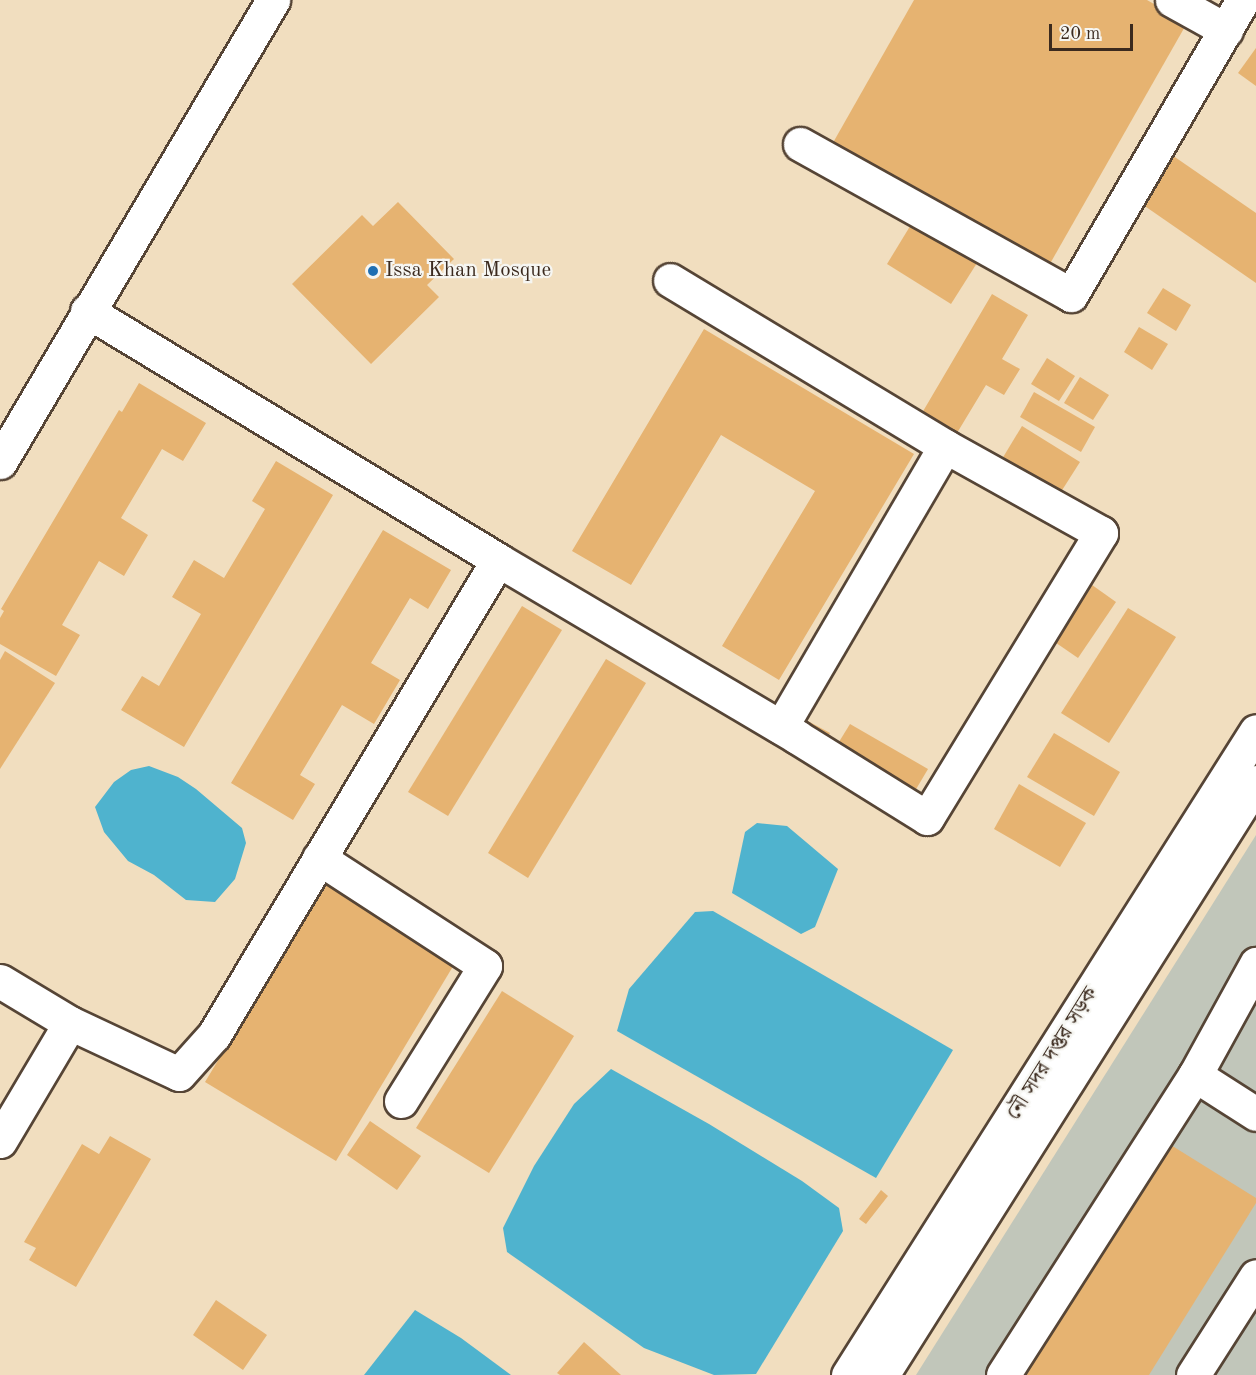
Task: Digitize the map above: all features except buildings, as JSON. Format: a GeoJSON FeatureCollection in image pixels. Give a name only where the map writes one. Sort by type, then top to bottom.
{"type":"FeatureCollection","features":[{"type":"Feature","properties":{"kind":"main road"},"geometry":{"type":"LineString","coordinates":[[2,455],[273,0]]}},
{"type":"Feature","properties":{"kind":"main road"},"geometry":{"type":"LineString","coordinates":[[1172,0],[1226,30]]}},
{"type":"Feature","properties":{"kind":"main road"},"geometry":{"type":"LineString","coordinates":[[800,144],[1071,295],[1243,0]]}},
{"type":"Feature","properties":{"kind":"main road"},"geometry":{"type":"LineString","coordinates":[[87,311],[498,560],[781,727],[927,818],[1101,533],[945,446],[670,280]]}},
{"type":"Feature","properties":{"kind":"main road"},"geometry":{"type":"LineString","coordinates":[[781,727],[945,446]]}},
{"type":"Feature","properties":{"kind":"main road"},"geometry":{"type":"LineString","coordinates":[[0,981],[70,1023],[179,1074],[214,1035],[498,560]]}},
{"type":"Feature","properties":{"kind":"main road","name":"নৌ সদর দপ্তর সড়ক"},"geometry":{"type":"LineString","coordinates":[[848,1375],[1256,731]]}},
{"type":"Feature","properties":{"kind":"main road","name":"নৌ সদর দপ্তর সড়ক"},"geometry":{"type":"LineString","coordinates":[[882,1375],[1256,782]]}},
{"type":"Feature","properties":{"kind":"main road"},"geometry":{"type":"LineString","coordinates":[[319,858],[485,966],[401,1101]]}},
{"type":"Feature","properties":{"kind":"main road"},"geometry":{"type":"LineString","coordinates":[[1003,1375],[1196,1075],[1256,964]]}},
{"type":"Feature","properties":{"kind":"main road"},"geometry":{"type":"LineString","coordinates":[[0,1140],[70,1023]]}},
{"type":"Feature","properties":{"kind":"main road"},"geometry":{"type":"LineString","coordinates":[[1196,1075],[1256,1114]]}},
{"type":"Feature","properties":{"kind":"main road"},"geometry":{"type":"LineString","coordinates":[[1193,1375],[1256,1276]]}},
{"type":"Feature","properties":{"kind":"shaded area"},"geometry":{"type":"Polygon","coordinates":[[[1256,835],[1256,1375],[916,1375],[1256,835]]]}},
{"type":"Feature","properties":{"kind":"water"},"geometry":{"type":"Polygon","coordinates":[[[149,766],[178,777],[196,789],[242,828],[246,843],[235,879],[215,902],[186,900],[154,875],[128,861],[104,832],[95,807],[114,782],[131,770],[149,766]]]}},
{"type":"Feature","properties":{"kind":"water"},"geometry":{"type":"Polygon","coordinates":[[[757,823],[787,826],[838,869],[815,927],[801,934],[732,893],[745,832],[757,823]]]}},
{"type":"Feature","properties":{"kind":"water"},"geometry":{"type":"Polygon","coordinates":[[[713,911],[953,1050],[876,1178],[617,1031],[629,989],[695,912],[713,911]]]}},
{"type":"Feature","properties":{"kind":"water"},"geometry":{"type":"Polygon","coordinates":[[[611,1069],[709,1124],[802,1181],[839,1208],[843,1231],[756,1374],[714,1375],[644,1348],[507,1252],[503,1228],[534,1166],[574,1104],[611,1069]]]}},
{"type":"Feature","properties":{"kind":"water"},"geometry":{"type":"Polygon","coordinates":[[[415,1310],[461,1338],[511,1375],[364,1375],[415,1310]]]}},
{"type":"Feature","properties":{"kind":"place","name":"Issa Khan Mosque"},"geometry":{"type":"Point","coordinates":[373,271]}}]}
